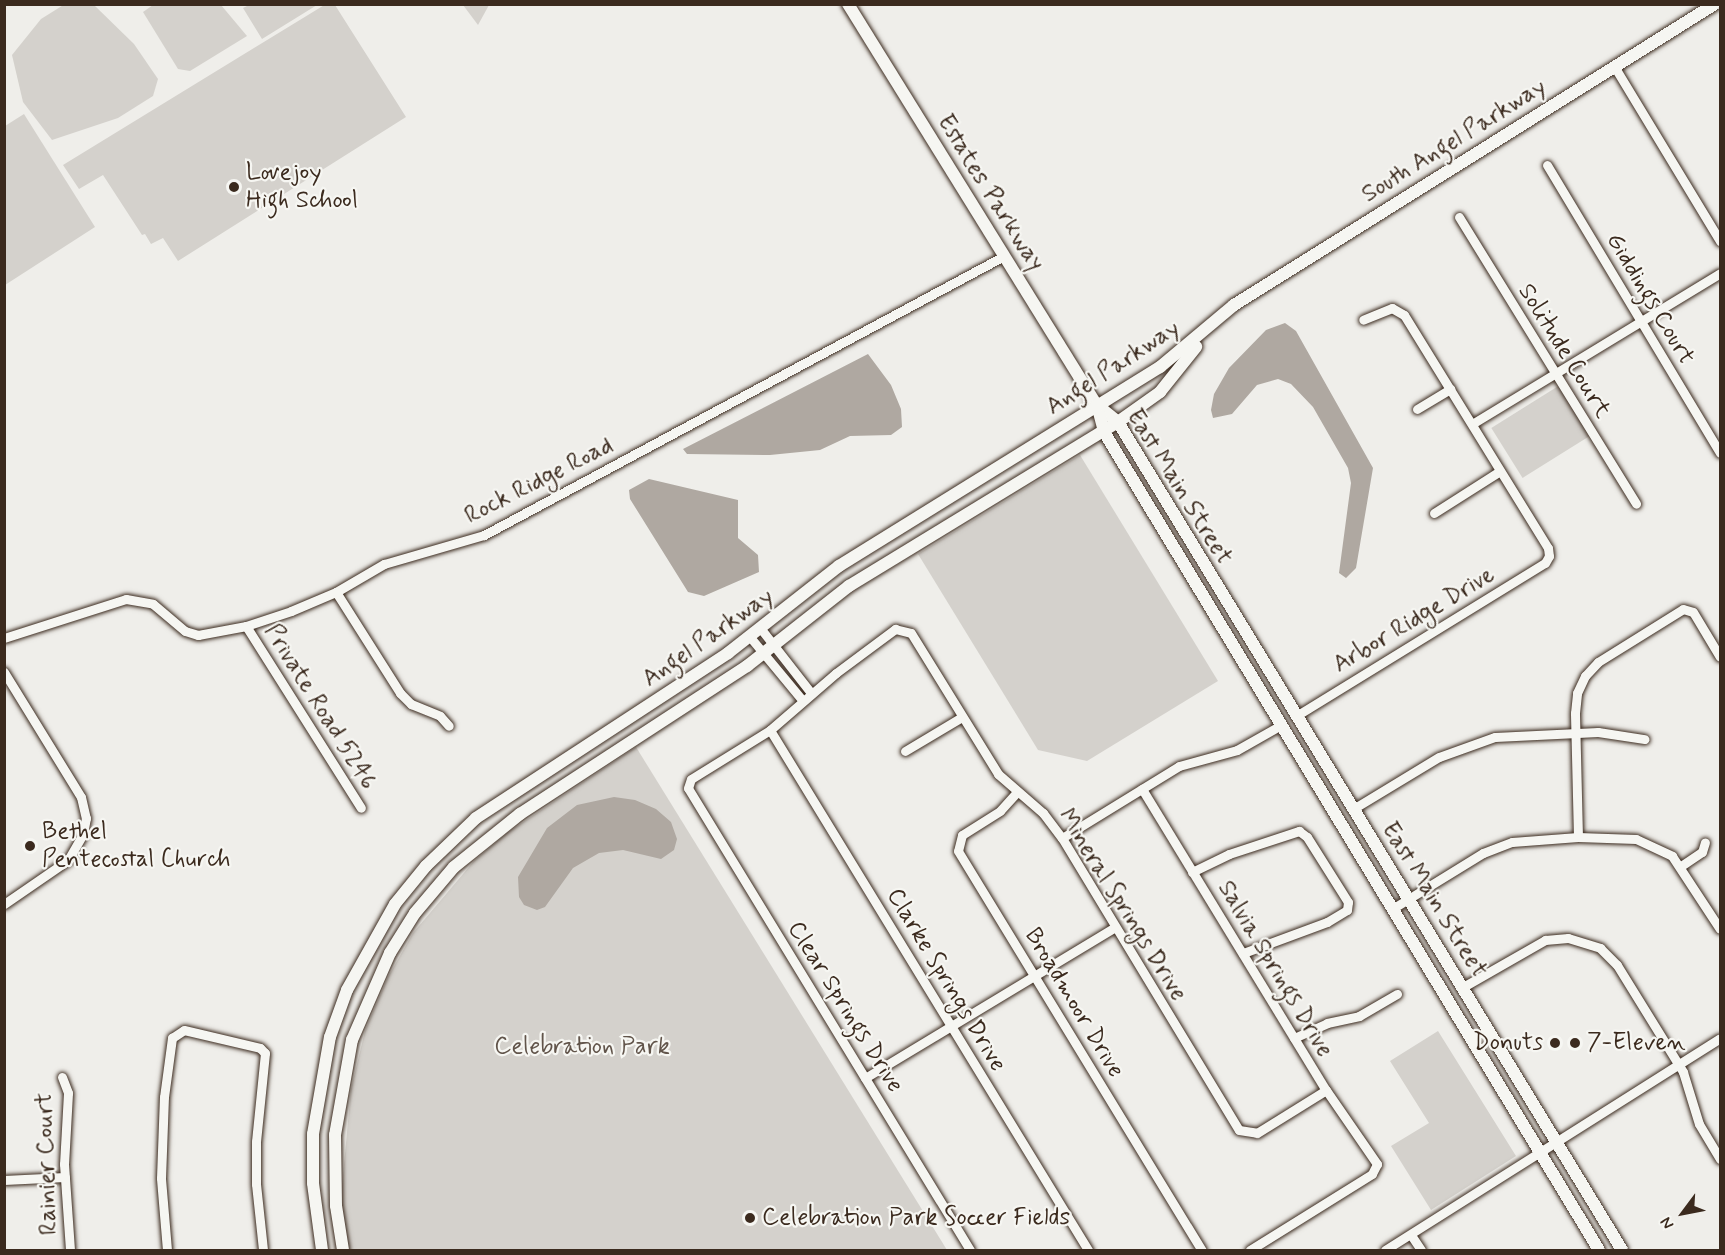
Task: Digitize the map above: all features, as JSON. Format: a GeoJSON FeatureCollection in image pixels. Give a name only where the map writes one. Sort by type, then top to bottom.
{"type":"FeatureCollection","features":[{"type":"Feature","properties":{"kind":"main road","name":"Estates Parkway"},"geometry":{"type":"LineString","coordinates":[[848,4],[1097,405]]}},
{"type":"Feature","properties":{"kind":"main road","name":"South Angel Parkway"},"geometry":{"type":"LineString","coordinates":[[1219,318],[1275,277],[1715,4]]}},
{"type":"Feature","properties":{"kind":"main road","name":"Angel Parkway"},"geometry":{"type":"LineString","coordinates":[[322,1251],[313,1184],[319,1085],[347,990],[395,904],[426,866],[483,813],[755,633],[839,566],[1181,352],[1219,318]]}},
{"type":"Feature","properties":{"kind":"main road","name":"Angel Parkway"},"geometry":{"type":"LineString","coordinates":[[343,1251],[335,1182],[341,1087],[369,995],[415,913],[454,867],[497,830],[763,653],[849,586],[1104,432],[1160,392],[1219,318]]}},
{"type":"Feature","properties":{"kind":"main road","name":"East Main Street"},"geometry":{"type":"LineString","coordinates":[[1097,405],[1118,422],[1622,1251]]}},
{"type":"Feature","properties":{"kind":"main road","name":"East Main Street"},"geometry":{"type":"LineString","coordinates":[[1097,405],[1104,432],[1599,1251]]}},
{"type":"Feature","properties":{"kind":"main road"},"geometry":{"type":"LineString","coordinates":[[1155,516],[1196,567],[1207,568]]}},
{"type":"Feature","properties":{"kind":"main road"},"geometry":{"type":"LineString","coordinates":[[1281,725],[1296,716]]}},
{"type":"Feature","properties":{"kind":"street"},"geometry":{"type":"LineString","coordinates":[[1614,66],[1720,241]]}},
{"type":"Feature","properties":{"kind":"street","name":"Giddings Court"},"geometry":{"type":"LineString","coordinates":[[1547,165],[1720,453]]}},
{"type":"Feature","properties":{"kind":"street","name":"Solitude Court"},"geometry":{"type":"LineString","coordinates":[[1459,218],[1636,504]]}},
{"type":"Feature","properties":{"kind":"street","name":"Rock Ridge Road"},"geometry":{"type":"LineString","coordinates":[[4,638],[126,600],[153,604],[185,631],[198,635],[246,626],[336,592],[384,564],[484,535],[1005,256]]}},
{"type":"Feature","properties":{"kind":"street"},"geometry":{"type":"LineString","coordinates":[[1472,424],[1720,273]]}},
{"type":"Feature","properties":{"kind":"street"},"geometry":{"type":"LineString","coordinates":[[1363,320],[1392,308],[1404,315],[1500,471],[1434,513]]}},
{"type":"Feature","properties":{"kind":"street"},"geometry":{"type":"LineString","coordinates":[[1417,409],[1450,389]]}},
{"type":"Feature","properties":{"kind":"street","name":"Arbor Ridge Drive"},"geometry":{"type":"LineString","coordinates":[[1296,716],[1545,563],[1549,556],[1548,548],[1500,471]]}},
{"type":"Feature","properties":{"kind":"street"},"geometry":{"type":"LineString","coordinates":[[336,592],[400,693],[411,704],[441,716],[449,726]]}},
{"type":"Feature","properties":{"kind":"street"},"geometry":{"type":"LineString","coordinates":[[1578,837],[1576,693],[1585,676],[1617,650],[1687,609],[1693,612],[1720,657]]}},
{"type":"Feature","properties":{"kind":"street","name":"Private Road 5246"},"geometry":{"type":"LineString","coordinates":[[246,626],[361,808]]}},
{"type":"Feature","properties":{"kind":"street","name":"Mineral Springs Drive"},"geometry":{"type":"LineString","coordinates":[[811,693],[884,637],[904,628],[911,633],[990,763],[1017,792],[1043,813],[1062,838],[1239,1130],[1257,1133],[1326,1089]]}},
{"type":"Feature","properties":{"kind":"street"},"geometry":{"type":"LineString","coordinates":[[755,633],[774,645],[811,693],[770,730]]}},
{"type":"Feature","properties":{"kind":"street"},"geometry":{"type":"LineString","coordinates":[[755,633],[763,653],[802,701]]}},
{"type":"Feature","properties":{"kind":"street"},"geometry":{"type":"LineString","coordinates":[[4,672],[81,797],[86,818],[83,834],[68,860],[4,904]]}},
{"type":"Feature","properties":{"kind":"street"},"geometry":{"type":"LineString","coordinates":[[905,751],[962,717]]}},
{"type":"Feature","properties":{"kind":"street"},"geometry":{"type":"LineString","coordinates":[[1062,838],[1189,762],[1237,750],[1281,725]]}},
{"type":"Feature","properties":{"kind":"street","name":"Clear Springs Drive"},"geometry":{"type":"LineString","coordinates":[[770,730],[688,784],[970,1251]]}},
{"type":"Feature","properties":{"kind":"street","name":"Clarke Springs Drive"},"geometry":{"type":"LineString","coordinates":[[770,730],[1088,1251]]}},
{"type":"Feature","properties":{"kind":"street"},"geometry":{"type":"LineString","coordinates":[[1353,809],[1439,757],[1475,742],[1495,737],[1575,732],[1621,733],[1644,739]]}},
{"type":"Feature","properties":{"kind":"street","name":"Salvia Springs Drive"},"geometry":{"type":"LineString","coordinates":[[1142,789],[1326,1089],[1376,1160],[1376,1168],[1372,1174],[1250,1251]]}},
{"type":"Feature","properties":{"kind":"street","name":"Broadmoor Drive"},"geometry":{"type":"LineString","coordinates":[[1017,792],[1000,811],[962,835],[957,846],[1202,1251]]}},
{"type":"Feature","properties":{"kind":"street"},"geometry":{"type":"LineString","coordinates":[[1192,872],[1229,854],[1299,831],[1307,837],[1348,902],[1347,910],[1327,922],[1243,953]]}},
{"type":"Feature","properties":{"kind":"street"},"geometry":{"type":"LineString","coordinates":[[1392,909],[1499,845],[1578,837],[1651,843],[1681,866],[1720,929]]}},
{"type":"Feature","properties":{"kind":"street"},"geometry":{"type":"LineString","coordinates":[[1681,866],[1702,852],[1705,842]]}},
{"type":"Feature","properties":{"kind":"street"},"geometry":{"type":"LineString","coordinates":[[865,1078],[1114,927]]}},
{"type":"Feature","properties":{"kind":"street"},"geometry":{"type":"LineString","coordinates":[[1463,987],[1545,940],[1584,941],[1600,948],[1617,965],[1679,1064],[1699,1124],[1720,1159]]}},
{"type":"Feature","properties":{"kind":"street"},"geometry":{"type":"LineString","coordinates":[[1294,1038],[1320,1025],[1359,1016],[1397,994]]}},
{"type":"Feature","properties":{"kind":"street"},"geometry":{"type":"LineString","coordinates":[[167,1251],[161,1139],[173,1035],[183,1030],[264,1051],[256,1142],[255,1184],[263,1251]]}},
{"type":"Feature","properties":{"kind":"street"},"geometry":{"type":"LineString","coordinates":[[1386,1251],[1555,1141],[1720,1038]]}},
{"type":"Feature","properties":{"kind":"street","name":"Rainier Court"},"geometry":{"type":"LineString","coordinates":[[62,1077],[68,1093],[65,1177],[69,1251]]}},
{"type":"Feature","properties":{"kind":"street"},"geometry":{"type":"LineString","coordinates":[[4,1180],[65,1177]]}},
{"type":"Feature","properties":{"kind":"street"},"geometry":{"type":"LineString","coordinates":[[1411,1235],[1421,1251]]}},
{"type":"Feature","properties":{"kind":"green space"},"geometry":{"type":"Polygon","coordinates":[[[65,4],[94,5],[134,44],[158,79],[153,96],[118,118],[52,140],[23,102],[12,55],[41,19],[65,4]]]}},
{"type":"Feature","properties":{"kind":"green space"},"geometry":{"type":"Polygon","coordinates":[[[326,4],[335,5],[406,117],[178,261],[163,238],[151,244],[145,234],[142,235],[103,175],[79,189],[63,165],[326,4]]]}},
{"type":"Feature","properties":{"kind":"green space"},"geometry":{"type":"Polygon","coordinates":[[[153,5],[221,5],[247,36],[190,71],[178,69],[143,12],[153,5]]]}},
{"type":"Feature","properties":{"kind":"green space"},"geometry":{"type":"Polygon","coordinates":[[[249,5],[317,5],[262,39],[243,8],[249,5]]]}},
{"type":"Feature","properties":{"kind":"green space"},"geometry":{"type":"Polygon","coordinates":[[[463,5],[489,5],[478,25],[463,5]]]}},
{"type":"Feature","properties":{"kind":"green space"},"geometry":{"type":"Polygon","coordinates":[[[24,114],[95,227],[5,285],[5,126],[24,114]]]}},
{"type":"Feature","properties":{"kind":"green space"},"geometry":{"type":"Polygon","coordinates":[[[1560,385],[1591,435],[1523,478],[1491,428],[1560,385]]]}},
{"type":"Feature","properties":{"kind":"green space"},"geometry":{"type":"Polygon","coordinates":[[[1080,455],[1218,681],[1087,761],[1038,750],[918,554],[1080,455]]]}},
{"type":"Feature","properties":{"kind":"green space","name":"Celebration Park"},"geometry":{"type":"Polygon","coordinates":[[[636,747],[947,1250],[348,1250],[341,1197],[351,1089],[365,1031],[388,977],[413,933],[474,861],[507,833],[636,747]]]}},
{"type":"Feature","properties":{"kind":"green space"},"geometry":{"type":"Polygon","coordinates":[[[1438,1031],[1516,1156],[1431,1210],[1391,1146],[1429,1123],[1390,1061],[1438,1031]]]}},
{"type":"Feature","properties":{"kind":"shaded area"},"geometry":{"type":"Polygon","coordinates":[[[1285,323],[1296,331],[1373,468],[1356,568],[1346,578],[1339,573],[1351,483],[1348,468],[1313,407],[1291,384],[1278,379],[1257,385],[1232,414],[1213,418],[1211,410],[1214,394],[1229,368],[1266,330],[1285,323]]]}},
{"type":"Feature","properties":{"kind":"shaded area"},"geometry":{"type":"Polygon","coordinates":[[[868,354],[891,385],[901,409],[902,427],[891,435],[850,436],[820,450],[770,455],[687,454],[683,449],[868,354]]]}},
{"type":"Feature","properties":{"kind":"shaded area"},"geometry":{"type":"Polygon","coordinates":[[[649,479],[738,500],[738,538],[758,555],[759,572],[704,596],[688,592],[630,499],[629,490],[649,479]]]}},
{"type":"Feature","properties":{"kind":"shaded area"},"geometry":{"type":"Polygon","coordinates":[[[614,797],[635,800],[656,809],[671,822],[677,839],[674,850],[661,859],[623,850],[599,853],[573,868],[545,907],[537,910],[524,905],[519,897],[518,877],[547,828],[577,805],[614,797]]]}},
{"type":"Feature","properties":{"kind":"place","name":"Lovejoy High School"},"geometry":{"type":"Point","coordinates":[234,187]}},
{"type":"Feature","properties":{"kind":"place","name":"Bethel Pentecostal Church"},"geometry":{"type":"Point","coordinates":[30,846]}},
{"type":"Feature","properties":{"kind":"place","name":"Donuts"},"geometry":{"type":"Point","coordinates":[1555,1043]}},
{"type":"Feature","properties":{"kind":"place","name":"7-Eleven"},"geometry":{"type":"Point","coordinates":[1575,1043]}},
{"type":"Feature","properties":{"kind":"place","name":"Celebration Park Soccer Fields"},"geometry":{"type":"Point","coordinates":[750,1218]}}]}
